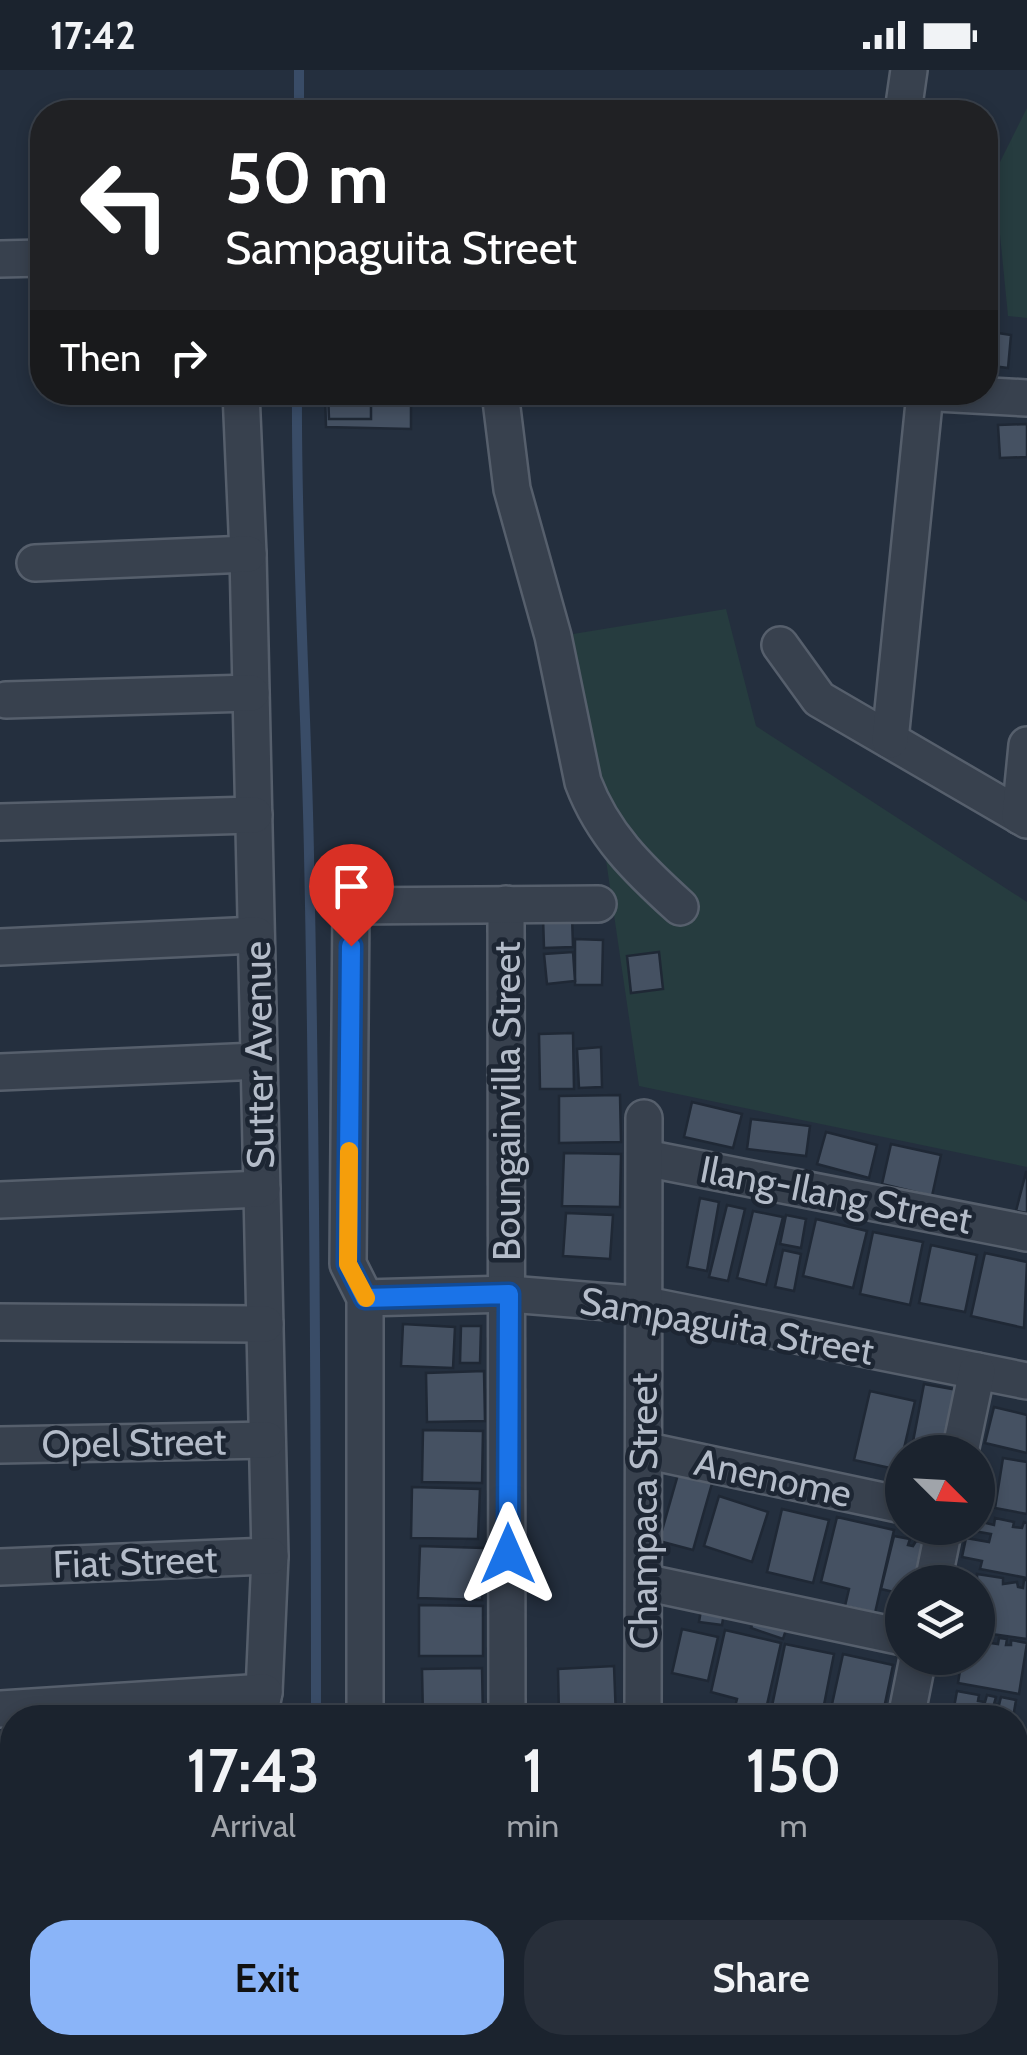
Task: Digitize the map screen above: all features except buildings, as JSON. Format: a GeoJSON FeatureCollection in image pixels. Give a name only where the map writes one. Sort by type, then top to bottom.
{"type":"FeatureCollection","features":[{"type":"Feature","properties":{"kind":"street"},"geometry":{"type":"LineString","coordinates":[[905,100],[910,70]]}},
{"type":"Feature","properties":{"kind":"street"},"geometry":{"type":"LineString","coordinates":[[0,259],[30,258]]}},
{"type":"Feature","properties":{"kind":"street"},"geometry":{"type":"LineString","coordinates":[[998,397],[1027,398]]}},
{"type":"Feature","properties":{"kind":"street","name":"Sutter Avenue"},"geometry":{"type":"LineString","coordinates":[[242,405],[270,1556],[262,1705]]}},
{"type":"Feature","properties":{"kind":"street"},"geometry":{"type":"LineString","coordinates":[[502,405],[512,490],[553,636],[583,782],[591,803],[630,862],[680,906]]}},
{"type":"Feature","properties":{"kind":"street"},"geometry":{"type":"LineString","coordinates":[[890,740],[921,405]]}},
{"type":"Feature","properties":{"kind":"street"},"geometry":{"type":"LineString","coordinates":[[36,563],[248,554]]}},
{"type":"Feature","properties":{"kind":"street"},"geometry":{"type":"LineString","coordinates":[[780,646],[820,699],[1024,818],[1027,745]]}},
{"type":"Feature","properties":{"kind":"street"},"geometry":{"type":"LineString","coordinates":[[6,700],[251,693]]}},
{"type":"Feature","properties":{"kind":"street"},"geometry":{"type":"LineString","coordinates":[[0,822],[254,815]]}},
{"type":"Feature","properties":{"kind":"street","name":"Boungainvilla Street"},"geometry":{"type":"LineString","coordinates":[[506,904],[507,1705]]}},
{"type":"Feature","properties":{"kind":"street"},"geometry":{"type":"LineString","coordinates":[[365,1705],[365,1298],[348,1264],[351,906],[598,904]]}},
{"type":"Feature","properties":{"kind":"street"},"geometry":{"type":"LineString","coordinates":[[0,947],[256,935]]}},
{"type":"Feature","properties":{"kind":"street"},"geometry":{"type":"LineString","coordinates":[[0,1072],[259,1061]]}},
{"type":"Feature","properties":{"kind":"street","name":"Champaca Street"},"geometry":{"type":"LineString","coordinates":[[644,1118],[644,1582],[649,1705]]}},
{"type":"Feature","properties":{"kind":"street","name":"Ilang-Ilang Street"},"geometry":{"type":"LineString","coordinates":[[645,1158],[1027,1233]]}},
{"type":"Feature","properties":{"kind":"street"},"geometry":{"type":"LineString","coordinates":[[0,1200],[262,1189]]}},
{"type":"Feature","properties":{"kind":"street","name":"Sampaguita Street"},"geometry":{"type":"LineString","coordinates":[[365,1298],[509,1294],[646,1305],[1027,1381]]}},
{"type":"Feature","properties":{"kind":"street"},"geometry":{"type":"LineString","coordinates":[[0,1322],[265,1324]]}},
{"type":"Feature","properties":{"kind":"street"},"geometry":{"type":"LineString","coordinates":[[964,1435],[977,1371]]}},
{"type":"Feature","properties":{"kind":"street","name":"Opel Street"},"geometry":{"type":"LineString","coordinates":[[0,1446],[267,1440]]}},
{"type":"Feature","properties":{"kind":"street","name":"Anenome"},"geometry":{"type":"LineString","coordinates":[[644,1450],[885,1501]]}},
{"type":"Feature","properties":{"kind":"street","name":"Fiat Street"},"geometry":{"type":"LineString","coordinates":[[0,1567],[270,1556]]}},
{"type":"Feature","properties":{"kind":"street"},"geometry":{"type":"LineString","coordinates":[[644,1582],[885,1633]]}},
{"type":"Feature","properties":{"kind":"street"},"geometry":{"type":"LineString","coordinates":[[909,1705],[915,1675]]}},
{"type":"Feature","properties":{"kind":"green space"},"geometry":{"type":"Polygon","coordinates":[[[1027,108],[1027,318],[1008,316],[998,215],[998,166],[1027,108]]]}},
{"type":"Feature","properties":{"kind":"green space"},"geometry":{"type":"Polygon","coordinates":[[[726,609],[756,726],[1027,902],[1027,1167],[639,1086],[573,634],[726,609]]]}},
{"type":"Feature","properties":{"kind":"waterway"},"geometry":{"type":"LineString","coordinates":[[299,70],[299,100]]}},
{"type":"Feature","properties":{"kind":"waterway"},"geometry":{"type":"LineString","coordinates":[[297,405],[313,1070],[316,1705]]}},
{"type":"Feature","properties":{"kind":"slow traffic"},"geometry":{"type":"LineString","coordinates":[[349,1151],[348,1264],[366,1298]]}},
{"type":"Feature","properties":{"kind":"route"},"geometry":{"type":"LineString","coordinates":[[351,946],[348,1264],[365,1298],[509,1294],[508,1554]]}}]}
